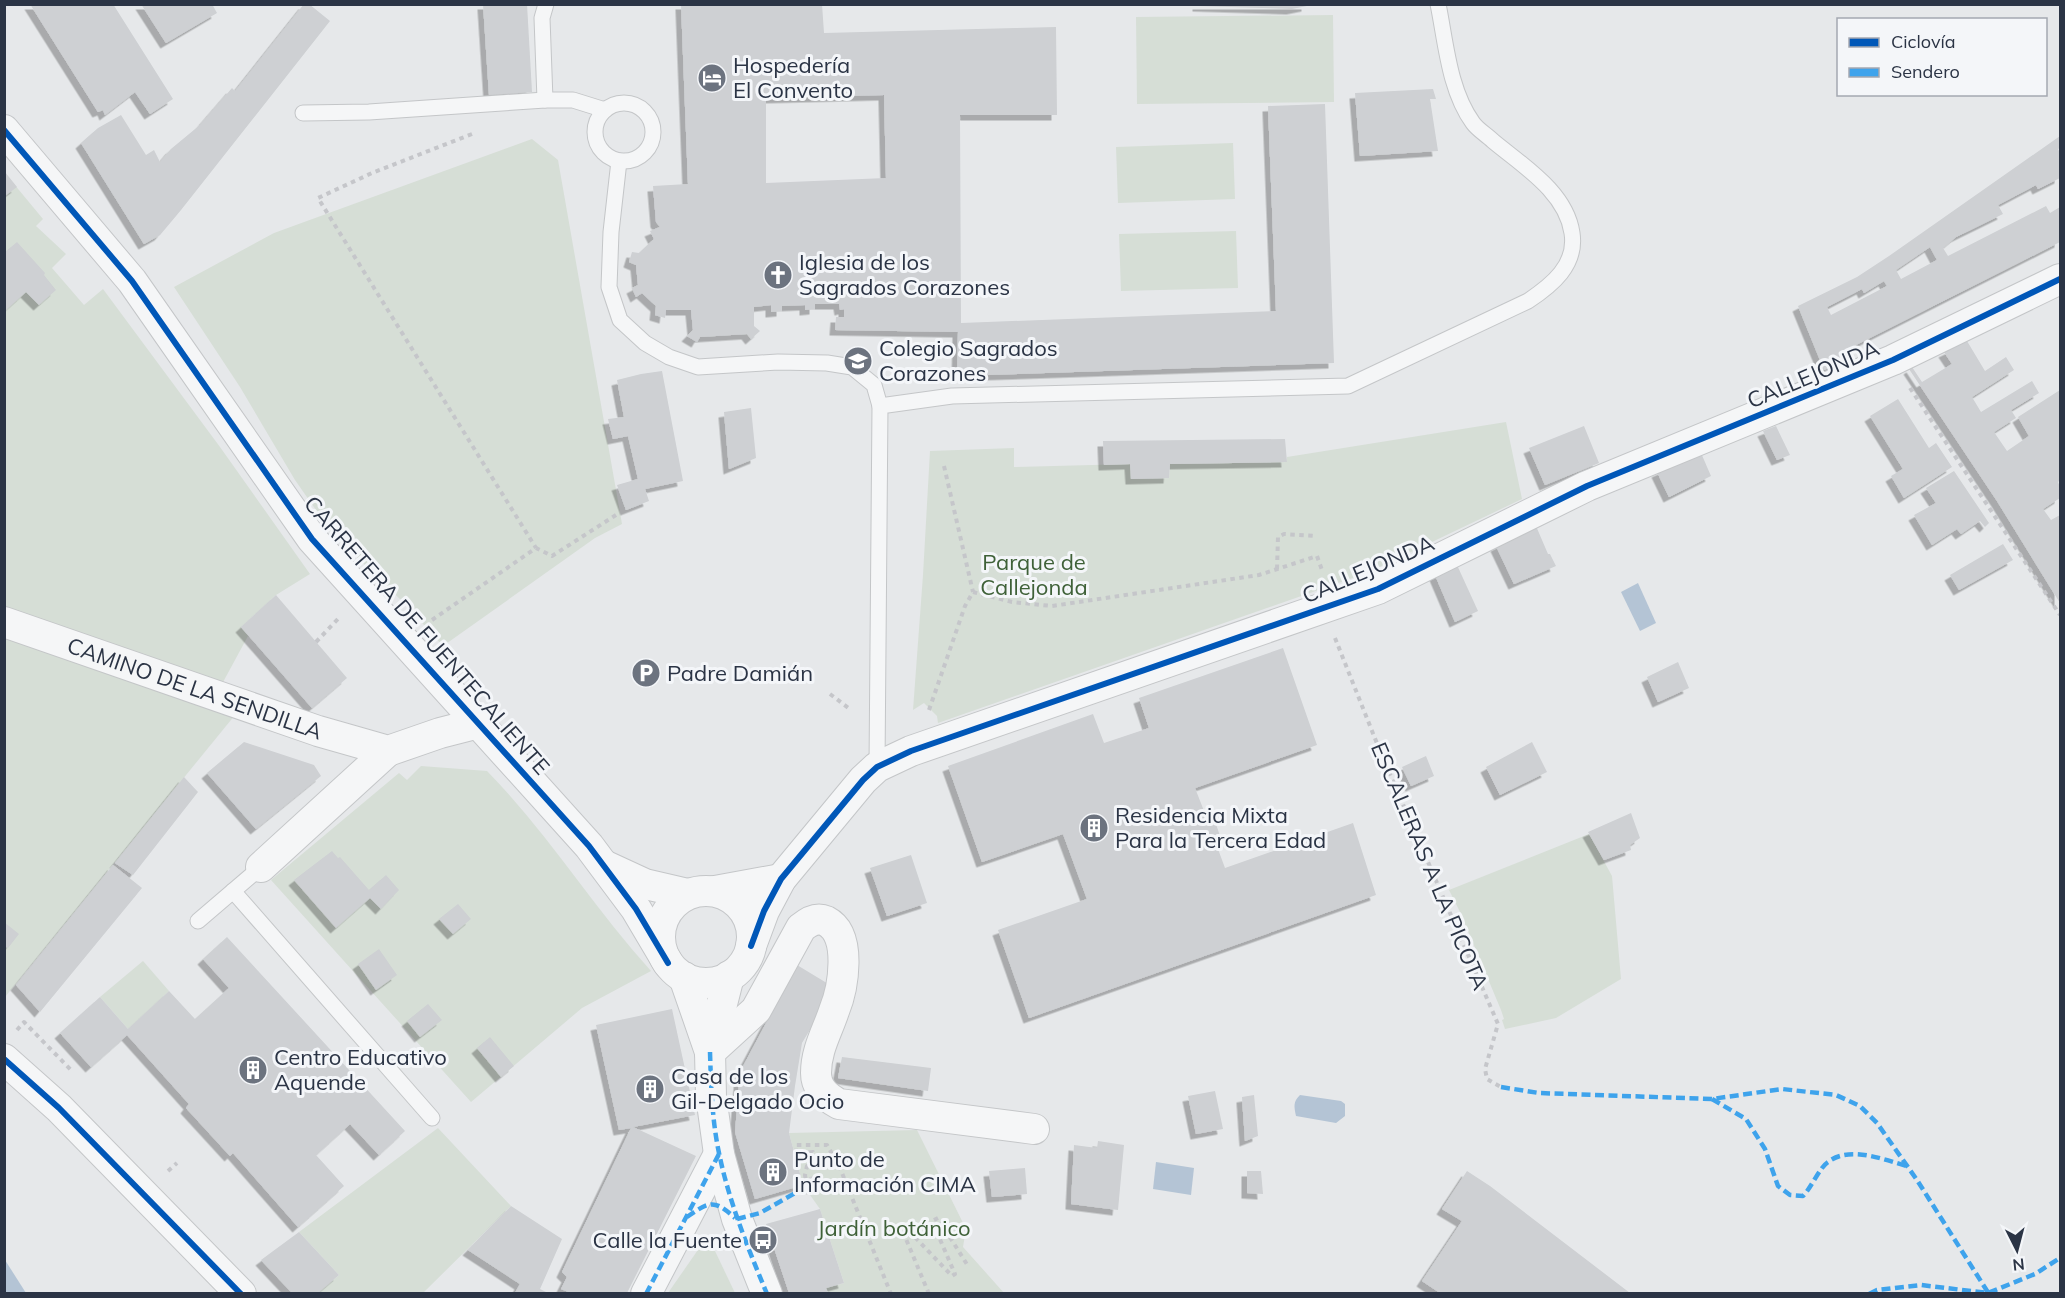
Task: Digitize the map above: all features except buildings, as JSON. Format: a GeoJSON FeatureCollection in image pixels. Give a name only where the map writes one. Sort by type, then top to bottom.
{"type":"FeatureCollection","features":[{"type":"Feature","properties":{"kind":"street","name":"CARRETERA DE FUENTECALIENTE"},"geometry":{"type":"LineString","coordinates":[[4,130],[132,281],[312,539],[606,866],[676,970]]}},
{"type":"Feature","properties":{"kind":"street","name":"CALLEJONDA"},"geometry":{"type":"LineString","coordinates":[[729,976],[743,963],[764,911],[781,879],[863,780],[877,767],[911,751],[1378,589],[1587,486],[1893,360],[2061,279]]}},
{"type":"Feature","properties":{"kind":"street","name":"CAMINO DE LA SENDILLA"},"geometry":{"type":"LineString","coordinates":[[4,622],[296,724],[388,751]]}},
{"type":"Feature","properties":{"kind":"street"},"geometry":{"type":"LineString","coordinates":[[261,867],[388,751],[479,723]]}},
{"type":"Feature","properties":{"kind":"street","name":"CARRETERA DE FUENTECALIENTE"},"geometry":{"type":"LineString","coordinates":[[606,866],[645,884],[702,893]]}},
{"type":"Feature","properties":{"kind":"street"},"geometry":{"type":"LineString","coordinates":[[710,1052],[676,970],[662,951],[661,924],[667,911],[676,901],[702,893],[781,879]]}},
{"type":"Feature","properties":{"kind":"street"},"geometry":{"type":"LineString","coordinates":[[702,893],[729,897],[740,905],[748,918],[752,932],[751,946]]}},
{"type":"Feature","properties":{"kind":"street"},"geometry":{"type":"LineString","coordinates":[[710,1052],[756,1010],[801,928],[819,919],[834,928],[841,940],[843,959],[841,988],[818,1055],[816,1075],[818,1085],[824,1094],[839,1104],[1034,1129]]}},
{"type":"Feature","properties":{"kind":"street"},"geometry":{"type":"LineString","coordinates":[[676,970],[699,982],[715,982],[729,976]]}},
{"type":"Feature","properties":{"kind":"street"},"geometry":{"type":"LineString","coordinates":[[729,976],[710,1052],[711,1096],[719,1154],[736,1219],[766,1293]]}},
{"type":"Feature","properties":{"kind":"street"},"geometry":{"type":"LineString","coordinates":[[4,1059],[59,1108],[241,1293]]}},
{"type":"Feature","properties":{"kind":"street"},"geometry":{"type":"LineString","coordinates":[[646,1293],[719,1154]]}},
{"type":"Feature","properties":{"kind":"street"},"geometry":{"type":"LineString","coordinates":[[685,1219],[705,1204],[721,1205],[736,1219]]}},
{"type":"Feature","properties":{"kind":"lane"},"geometry":{"type":"LineString","coordinates":[[545,100],[542,18],[546,4]]}},
{"type":"Feature","properties":{"kind":"lane"},"geometry":{"type":"LineString","coordinates":[[880,406],[952,396],[1348,386],[1528,302],[1550,287],[1570,262],[1573,240],[1570,220],[1564,207],[1550,190],[1474,124],[1457,93],[1438,4]]}},
{"type":"Feature","properties":{"kind":"lane"},"geometry":{"type":"LineString","coordinates":[[303,113],[369,112],[545,100],[573,100],[605,110]]}},
{"type":"Feature","properties":{"kind":"lane"},"geometry":{"type":"LineString","coordinates":[[626,103],[637,106],[651,122],[653,135],[650,146],[632,160],[619,161],[601,151],[596,141],[595,129],[598,118],[605,110],[626,103]]}},
{"type":"Feature","properties":{"kind":"lane"},"geometry":{"type":"LineString","coordinates":[[619,161],[611,232],[609,287],[620,320],[645,343],[669,357],[698,367],[797,362],[827,363],[852,367],[874,385],[880,406],[877,767]]}},
{"type":"Feature","properties":{"kind":"lane"},"geometry":{"type":"LineString","coordinates":[[198,921],[261,867]]}},
{"type":"Feature","properties":{"kind":"lane"},"geometry":{"type":"LineString","coordinates":[[233,891],[432,1118]]}},
{"type":"Feature","properties":{"kind":"path"},"geometry":{"type":"LineString","coordinates":[[476,133],[372,172],[318,198],[536,548],[552,556],[616,515]]}},
{"type":"Feature","properties":{"kind":"path"},"geometry":{"type":"LineString","coordinates":[[928,719],[929,710],[965,606],[974,592],[944,466]]}},
{"type":"Feature","properties":{"kind":"path"},"geometry":{"type":"LineString","coordinates":[[1277,569],[1278,537],[1284,534],[1315,536]]}},
{"type":"Feature","properties":{"kind":"path"},"geometry":{"type":"LineString","coordinates":[[432,620],[536,548]]}},
{"type":"Feature","properties":{"kind":"path"},"geometry":{"type":"LineString","coordinates":[[974,592],[1012,602],[1052,606],[1259,575],[1317,556],[1335,604]]}},
{"type":"Feature","properties":{"kind":"path"},"geometry":{"type":"LineString","coordinates":[[316,642],[343,614]]}},
{"type":"Feature","properties":{"kind":"path"},"geometry":{"type":"LineString","coordinates":[[830,694],[853,712]]}},
{"type":"Feature","properties":{"kind":"path"},"geometry":{"type":"LineString","coordinates":[[807,1187],[805,1175],[807,1166],[817,1165],[813,1152],[796,1154],[796,1145],[827,1145],[840,1168],[891,1293]]}},
{"type":"Feature","properties":{"kind":"path"},"geometry":{"type":"LineString","coordinates":[[167,1171],[177,1163]]}},
{"type":"Feature","properties":{"kind":"path"},"geometry":{"type":"LineString","coordinates":[[928,1293],[906,1239],[912,1234],[952,1276],[955,1274],[932,1221],[938,1218],[968,1266]]}},
{"type":"Feature","properties":{"kind":"green space"},"geometry":{"type":"Polygon","coordinates":[[[1333,15],[1334,102],[1137,104],[1136,17],[1333,15]]]}},
{"type":"Feature","properties":{"kind":"green space"},"geometry":{"type":"Polygon","coordinates":[[[532,139],[558,160],[622,524],[595,538],[443,646],[404,603],[332,533],[295,480],[240,387],[174,287],[274,233],[532,139]]]}},
{"type":"Feature","properties":{"kind":"green space"},"geometry":{"type":"Polygon","coordinates":[[[1233,143],[1235,199],[1118,203],[1116,147],[1233,143]]]}},
{"type":"Feature","properties":{"kind":"green space"},"geometry":{"type":"Polygon","coordinates":[[[4,172],[43,219],[36,226],[66,254],[52,268],[84,305],[103,289],[220,447],[310,574],[276,595],[241,627],[248,636],[222,684],[5,609],[4,172]]]}},
{"type":"Feature","properties":{"kind":"green space"},"geometry":{"type":"Polygon","coordinates":[[[1236,231],[1238,288],[1121,291],[1119,234],[1236,231]]]}},
{"type":"Feature","properties":{"kind":"green space","name":"Parque de Callejonda"},"geometry":{"type":"Polygon","coordinates":[[[1506,422],[1522,499],[1367,573],[938,723],[937,716],[924,703],[913,710],[930,451],[1014,448],[1014,467],[1130,464],[1132,479],[1169,478],[1170,464],[1287,462],[1287,457],[1506,422]]]}},
{"type":"Feature","properties":{"kind":"green space"},"geometry":{"type":"Polygon","coordinates":[[[5,635],[235,715],[5,997],[5,635]]]}},
{"type":"Feature","properties":{"kind":"green space"},"geometry":{"type":"Polygon","coordinates":[[[421,766],[487,771],[530,819],[651,971],[582,1008],[471,1102],[271,880],[399,773],[407,780],[421,766]]]}},
{"type":"Feature","properties":{"kind":"green space"},"geometry":{"type":"Polygon","coordinates":[[[1589,834],[1612,876],[1621,979],[1556,1018],[1505,1029],[1501,1010],[1449,890],[1589,834]]]}},
{"type":"Feature","properties":{"kind":"green space"},"geometry":{"type":"Polygon","coordinates":[[[143,961],[169,991],[128,1029],[100,997],[143,961]]]}},
{"type":"Feature","properties":{"kind":"green space"},"geometry":{"type":"Polygon","coordinates":[[[438,1128],[511,1206],[423,1293],[318,1293],[339,1275],[299,1232],[438,1128]]]}},
{"type":"Feature","properties":{"kind":"green space","name":"Jardín botánico"},"geometry":{"type":"Polygon","coordinates":[[[917,1130],[966,1229],[963,1247],[1004,1293],[828,1293],[826,1288],[844,1283],[820,1209],[803,1185],[789,1133],[917,1130]]]}},
{"type":"Feature","properties":{"kind":"green space"},"geometry":{"type":"Polygon","coordinates":[[[700,1247],[709,1247],[715,1251],[735,1293],[668,1293],[700,1247]]]}},
{"type":"Feature","properties":{"kind":"water"},"geometry":{"type":"Polygon","coordinates":[[[1638,583],[1656,623],[1640,631],[1621,592],[1638,583]]]}},
{"type":"Feature","properties":{"kind":"water"},"geometry":{"type":"Polygon","coordinates":[[[1300,1095],[1341,1101],[1345,1104],[1345,1116],[1336,1123],[1296,1116],[1295,1104],[1300,1095]]]}},
{"type":"Feature","properties":{"kind":"water"},"geometry":{"type":"Polygon","coordinates":[[[1156,1162],[1194,1168],[1191,1195],[1153,1189],[1156,1162]]]}},
{"type":"Feature","properties":{"kind":"water"},"geometry":{"type":"Polygon","coordinates":[[[5,1260],[26,1293],[5,1293],[5,1260]]]}},
{"type":"Feature","properties":{"kind":"marked path"},"geometry":{"type":"LineString","coordinates":[[710,1052],[713,1116],[723,1171],[740,1225],[767,1294]]}},
{"type":"Feature","properties":{"kind":"marked path"},"geometry":{"type":"LineString","coordinates":[[1501,1087],[1539,1093],[1712,1099],[1782,1089],[1836,1095],[1860,1106],[1877,1123],[1917,1180],[1989,1294]]}},
{"type":"Feature","properties":{"kind":"marked path"},"geometry":{"type":"LineString","coordinates":[[1712,1099],[1746,1119],[1765,1149],[1778,1186],[1790,1195],[1803,1196],[1825,1165],[1837,1157],[1867,1155],[1907,1166]]}},
{"type":"Feature","properties":{"kind":"marked path"},"geometry":{"type":"LineString","coordinates":[[646,1294],[719,1154]]}},
{"type":"Feature","properties":{"kind":"marked path"},"geometry":{"type":"LineString","coordinates":[[737,1219],[760,1213],[811,1184]]}},
{"type":"Feature","properties":{"kind":"marked path"},"geometry":{"type":"LineString","coordinates":[[687,1217],[712,1204],[735,1218]]}},
{"type":"Feature","properties":{"kind":"marked path"},"geometry":{"type":"LineString","coordinates":[[1869,1294],[1877,1290],[1921,1285],[1988,1293],[2035,1274],[2060,1258]]}},
{"type":"Feature","properties":{"kind":"cycle path"},"geometry":{"type":"LineString","coordinates":[[4,130],[132,281],[312,539],[589,846],[636,909],[668,963]]}},
{"type":"Feature","properties":{"kind":"cycle path"},"geometry":{"type":"LineString","coordinates":[[751,946],[764,911],[781,879],[863,780],[877,767],[911,751],[1378,589],[1587,486],[1893,360],[2060,279]]}},
{"type":"Feature","properties":{"kind":"cycle path"},"geometry":{"type":"LineString","coordinates":[[4,1059],[59,1108],[241,1294]]}},
{"type":"Feature","properties":{"kind":"place","name":"Hospedería El Convento"},"geometry":{"type":"Point","coordinates":[712,78]}},
{"type":"Feature","properties":{"kind":"place","name":"Iglesia de los Sagrados Corazones"},"geometry":{"type":"Point","coordinates":[778,275]}},
{"type":"Feature","properties":{"kind":"place","name":"Colegio Sagrados Corazones"},"geometry":{"type":"Point","coordinates":[858,361]}},
{"type":"Feature","properties":{"kind":"place","name":"Padre Damián"},"geometry":{"type":"Point","coordinates":[646,673]}},
{"type":"Feature","properties":{"kind":"place","name":"Residencia Mixta Para la Tercera Edad"},"geometry":{"type":"Point","coordinates":[1094,828]}},
{"type":"Feature","properties":{"kind":"place","name":"Centro Educativo Aquende"},"geometry":{"type":"Point","coordinates":[253,1070]}},
{"type":"Feature","properties":{"kind":"place","name":"Casa de los Gil-Delgado Ocio"},"geometry":{"type":"Point","coordinates":[650,1089]}},
{"type":"Feature","properties":{"kind":"place","name":"Punto de Información CIMA"},"geometry":{"type":"Point","coordinates":[773,1172]}},
{"type":"Feature","properties":{"kind":"place","name":"Calle la Fuente"},"geometry":{"type":"Point","coordinates":[763,1240]}}]}
